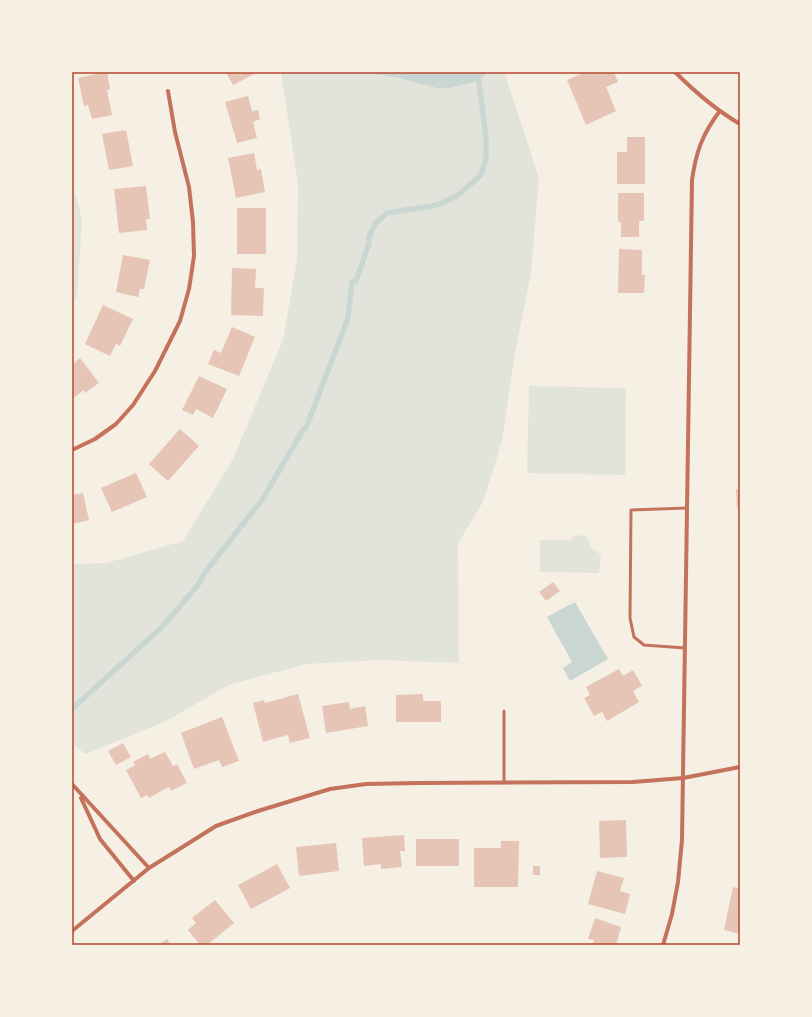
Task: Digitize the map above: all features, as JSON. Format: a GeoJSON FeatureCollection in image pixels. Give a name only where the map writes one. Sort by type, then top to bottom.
{"type":"FeatureCollection","features":[{"type":"Feature","properties":{"kind":"street"},"geometry":{"type":"LineString","coordinates":[[675,72],[689,87],[719,112],[740,124]]}},
{"type":"Feature","properties":{"kind":"street"},"geometry":{"type":"LineString","coordinates":[[72,450],[96,440],[116,424],[133,405],[155,371],[180,321],[189,290],[194,256],[193,222],[189,187],[175,132],[168,91]]}},
{"type":"Feature","properties":{"kind":"street"},"geometry":{"type":"LineString","coordinates":[[663,945],[672,914],[678,882],[682,840],[692,180],[694,163],[699,147],[708,128],[719,112]]}},
{"type":"Feature","properties":{"kind":"street"},"geometry":{"type":"LineString","coordinates":[[72,931],[149,868],[216,826],[258,811],[330,789],[366,784],[633,782],[683,778],[740,767]]}},
{"type":"Feature","properties":{"kind":"street"},"geometry":{"type":"LineString","coordinates":[[72,784],[149,868]]}},
{"type":"Feature","properties":{"kind":"street"},"geometry":{"type":"LineString","coordinates":[[79,792],[100,839],[134,881]]}},
{"type":"Feature","properties":{"kind":"lane"},"geometry":{"type":"LineString","coordinates":[[685,648],[644,645],[634,637],[630,618],[631,510],[688,508]]}},
{"type":"Feature","properties":{"kind":"lane"},"geometry":{"type":"LineString","coordinates":[[504,711],[504,783]]}},
{"type":"Feature","properties":{"kind":"shaded area"},"geometry":{"type":"Polygon","coordinates":[[[281,72],[361,72],[450,88],[479,81],[488,72],[504,72],[539,178],[531,274],[515,352],[502,441],[483,502],[458,543],[459,663],[380,660],[307,664],[231,684],[164,722],[85,754],[72,743],[72,564],[106,563],[183,541],[233,459],[283,340],[297,259],[298,184],[281,72]]]}},
{"type":"Feature","properties":{"kind":"shaded area"},"geometry":{"type":"Polygon","coordinates":[[[361,72],[488,72],[479,81],[450,88],[437,88],[398,78],[361,72]]]}},
{"type":"Feature","properties":{"kind":"shaded area"},"geometry":{"type":"Polygon","coordinates":[[[72,182],[82,219],[77,296],[72,305],[72,182]]]}},
{"type":"Feature","properties":{"kind":"shaded area"},"geometry":{"type":"Polygon","coordinates":[[[529,386],[626,388],[625,475],[527,473],[529,386]]]}},
{"type":"Feature","properties":{"kind":"shaded area"},"geometry":{"type":"Polygon","coordinates":[[[574,535],[586,536],[592,548],[601,555],[599,573],[540,572],[540,540],[571,540],[574,535]]]}},
{"type":"Feature","properties":{"kind":"shaded area"},"geometry":{"type":"Polygon","coordinates":[[[575,602],[608,659],[570,681],[563,668],[572,662],[547,617],[575,602]]]}},
{"type":"Feature","properties":{"kind":"building"},"geometry":{"type":"Polygon","coordinates":[[[107,72],[110,89],[107,90],[112,115],[92,119],[88,105],[84,106],[78,78],[107,72]]]}},
{"type":"Feature","properties":{"kind":"building"},"geometry":{"type":"Polygon","coordinates":[[[226,72],[258,72],[233,85],[226,72]]]}},
{"type":"Feature","properties":{"kind":"building"},"geometry":{"type":"Polygon","coordinates":[[[586,72],[614,72],[618,82],[606,87],[616,111],[586,125],[567,80],[586,72]]]}},
{"type":"Feature","properties":{"kind":"building"},"geometry":{"type":"Polygon","coordinates":[[[248,96],[252,111],[258,110],[260,119],[253,122],[257,138],[237,143],[225,102],[248,96]]]}},
{"type":"Feature","properties":{"kind":"building"},"geometry":{"type":"Polygon","coordinates":[[[126,130],[133,166],[109,170],[102,134],[126,130]]]}},
{"type":"Feature","properties":{"kind":"building"},"geometry":{"type":"Polygon","coordinates":[[[627,137],[645,137],[645,184],[617,184],[617,152],[627,152],[627,137]]]}},
{"type":"Feature","properties":{"kind":"building"},"geometry":{"type":"Polygon","coordinates":[[[254,153],[257,170],[261,169],[265,192],[236,198],[228,158],[254,153]]]}},
{"type":"Feature","properties":{"kind":"building"},"geometry":{"type":"Polygon","coordinates":[[[146,186],[150,219],[146,219],[147,230],[119,233],[114,189],[146,186]]]}},
{"type":"Feature","properties":{"kind":"building"},"geometry":{"type":"Polygon","coordinates":[[[618,193],[644,193],[644,221],[639,221],[639,237],[621,237],[621,222],[618,222],[618,193]]]}},
{"type":"Feature","properties":{"kind":"building"},"geometry":{"type":"Polygon","coordinates":[[[237,208],[266,208],[266,254],[237,254],[237,208]]]}},
{"type":"Feature","properties":{"kind":"building"},"geometry":{"type":"Polygon","coordinates":[[[619,249],[642,250],[642,275],[645,275],[644,293],[618,293],[619,249]]]}},
{"type":"Feature","properties":{"kind":"building"},"geometry":{"type":"Polygon","coordinates":[[[123,255],[150,260],[144,289],[140,289],[138,297],[116,292],[123,255]]]}},
{"type":"Feature","properties":{"kind":"building"},"geometry":{"type":"Polygon","coordinates":[[[232,268],[256,269],[255,288],[264,288],[263,316],[231,315],[232,268]]]}},
{"type":"Feature","properties":{"kind":"building"},"geometry":{"type":"Polygon","coordinates":[[[103,305],[133,319],[120,346],[116,344],[110,356],[85,344],[103,305]]]}},
{"type":"Feature","properties":{"kind":"building"},"geometry":{"type":"Polygon","coordinates":[[[232,327],[255,337],[239,376],[208,364],[214,350],[221,353],[232,327]]]}},
{"type":"Feature","properties":{"kind":"building"},"geometry":{"type":"Polygon","coordinates":[[[80,358],[99,383],[85,393],[84,390],[72,399],[72,365],[80,358]]]}},
{"type":"Feature","properties":{"kind":"building"},"geometry":{"type":"Polygon","coordinates":[[[199,376],[227,389],[213,418],[196,409],[193,415],[182,410],[199,376]]]}},
{"type":"Feature","properties":{"kind":"building"},"geometry":{"type":"Polygon","coordinates":[[[180,429],[199,446],[168,481],[149,464],[180,429]]]}},
{"type":"Feature","properties":{"kind":"building"},"geometry":{"type":"Polygon","coordinates":[[[136,473],[147,497],[112,512],[101,488],[136,473]]]}},
{"type":"Feature","properties":{"kind":"building"},"geometry":{"type":"Polygon","coordinates":[[[736,489],[740,489],[740,509],[737,509],[736,489]]]}},
{"type":"Feature","properties":{"kind":"building"},"geometry":{"type":"Polygon","coordinates":[[[83,493],[89,520],[72,524],[72,495],[83,493]]]}},
{"type":"Feature","properties":{"kind":"building"},"geometry":{"type":"Polygon","coordinates":[[[553,582],[560,591],[546,601],[539,592],[553,582]]]}},
{"type":"Feature","properties":{"kind":"building"},"geometry":{"type":"Polygon","coordinates":[[[619,669],[623,676],[633,670],[642,686],[633,691],[639,702],[607,721],[602,712],[594,716],[584,698],[590,695],[586,687],[619,669]]]}},
{"type":"Feature","properties":{"kind":"building"},"geometry":{"type":"Polygon","coordinates":[[[298,694],[310,738],[290,743],[288,735],[263,742],[253,703],[264,700],[265,703],[298,694]]]}},
{"type":"Feature","properties":{"kind":"building"},"geometry":{"type":"Polygon","coordinates":[[[423,694],[423,701],[441,701],[441,722],[396,722],[396,695],[423,694]]]}},
{"type":"Feature","properties":{"kind":"building"},"geometry":{"type":"Polygon","coordinates":[[[349,702],[350,709],[365,706],[368,726],[326,733],[322,706],[349,702]]]}},
{"type":"Feature","properties":{"kind":"building"},"geometry":{"type":"Polygon","coordinates":[[[222,717],[239,761],[222,767],[219,760],[194,769],[181,733],[222,717]]]}},
{"type":"Feature","properties":{"kind":"building"},"geometry":{"type":"Polygon","coordinates":[[[123,743],[131,757],[116,765],[108,751],[123,743]]]}},
{"type":"Feature","properties":{"kind":"building"},"geometry":{"type":"Polygon","coordinates":[[[165,752],[173,766],[177,764],[187,783],[171,791],[169,787],[149,798],[147,795],[141,798],[126,770],[135,765],[133,762],[148,754],[150,759],[165,752]]]}},
{"type":"Feature","properties":{"kind":"building"},"geometry":{"type":"Polygon","coordinates":[[[626,820],[627,857],[600,858],[599,821],[626,820]]]}},
{"type":"Feature","properties":{"kind":"building"},"geometry":{"type":"Polygon","coordinates":[[[404,835],[405,851],[400,851],[402,867],[381,869],[381,864],[364,866],[362,838],[404,835]]]}},
{"type":"Feature","properties":{"kind":"building"},"geometry":{"type":"Polygon","coordinates":[[[416,839],[459,839],[459,866],[416,866],[416,839]]]}},
{"type":"Feature","properties":{"kind":"building"},"geometry":{"type":"Polygon","coordinates":[[[501,841],[519,841],[518,887],[474,887],[474,848],[501,848],[501,841]]]}},
{"type":"Feature","properties":{"kind":"building"},"geometry":{"type":"Polygon","coordinates":[[[336,843],[339,871],[299,876],[296,847],[336,843]]]}},
{"type":"Feature","properties":{"kind":"building"},"geometry":{"type":"Polygon","coordinates":[[[277,864],[290,888],[251,909],[238,885],[277,864]]]}},
{"type":"Feature","properties":{"kind":"building"},"geometry":{"type":"Polygon","coordinates":[[[533,866],[540,866],[540,875],[533,875],[533,866]]]}},
{"type":"Feature","properties":{"kind":"building"},"geometry":{"type":"Polygon","coordinates":[[[597,871],[624,878],[620,891],[630,894],[625,914],[588,904],[597,871]]]}},
{"type":"Feature","properties":{"kind":"building"},"geometry":{"type":"Polygon","coordinates":[[[733,887],[740,889],[740,934],[724,930],[733,887]]]}},
{"type":"Feature","properties":{"kind":"building"},"geometry":{"type":"Polygon","coordinates":[[[215,900],[234,923],[207,945],[200,945],[188,930],[196,923],[192,918],[215,900]]]}},
{"type":"Feature","properties":{"kind":"building"},"geometry":{"type":"Polygon","coordinates":[[[595,918],[621,927],[616,945],[592,945],[594,940],[588,939],[595,918]]]}},
{"type":"Feature","properties":{"kind":"building"},"geometry":{"type":"Polygon","coordinates":[[[167,939],[171,945],[158,945],[167,939]]]}},
{"type":"Feature","properties":{"kind":"waterway"},"geometry":{"type":"LineString","coordinates":[[72,709],[162,627],[198,585],[206,571],[262,500],[303,430],[306,428],[348,318],[352,282],[356,281],[369,243],[369,237],[375,224],[387,213],[437,205],[457,196],[481,175],[486,158],[486,138],[479,81],[473,72]]}}]}
